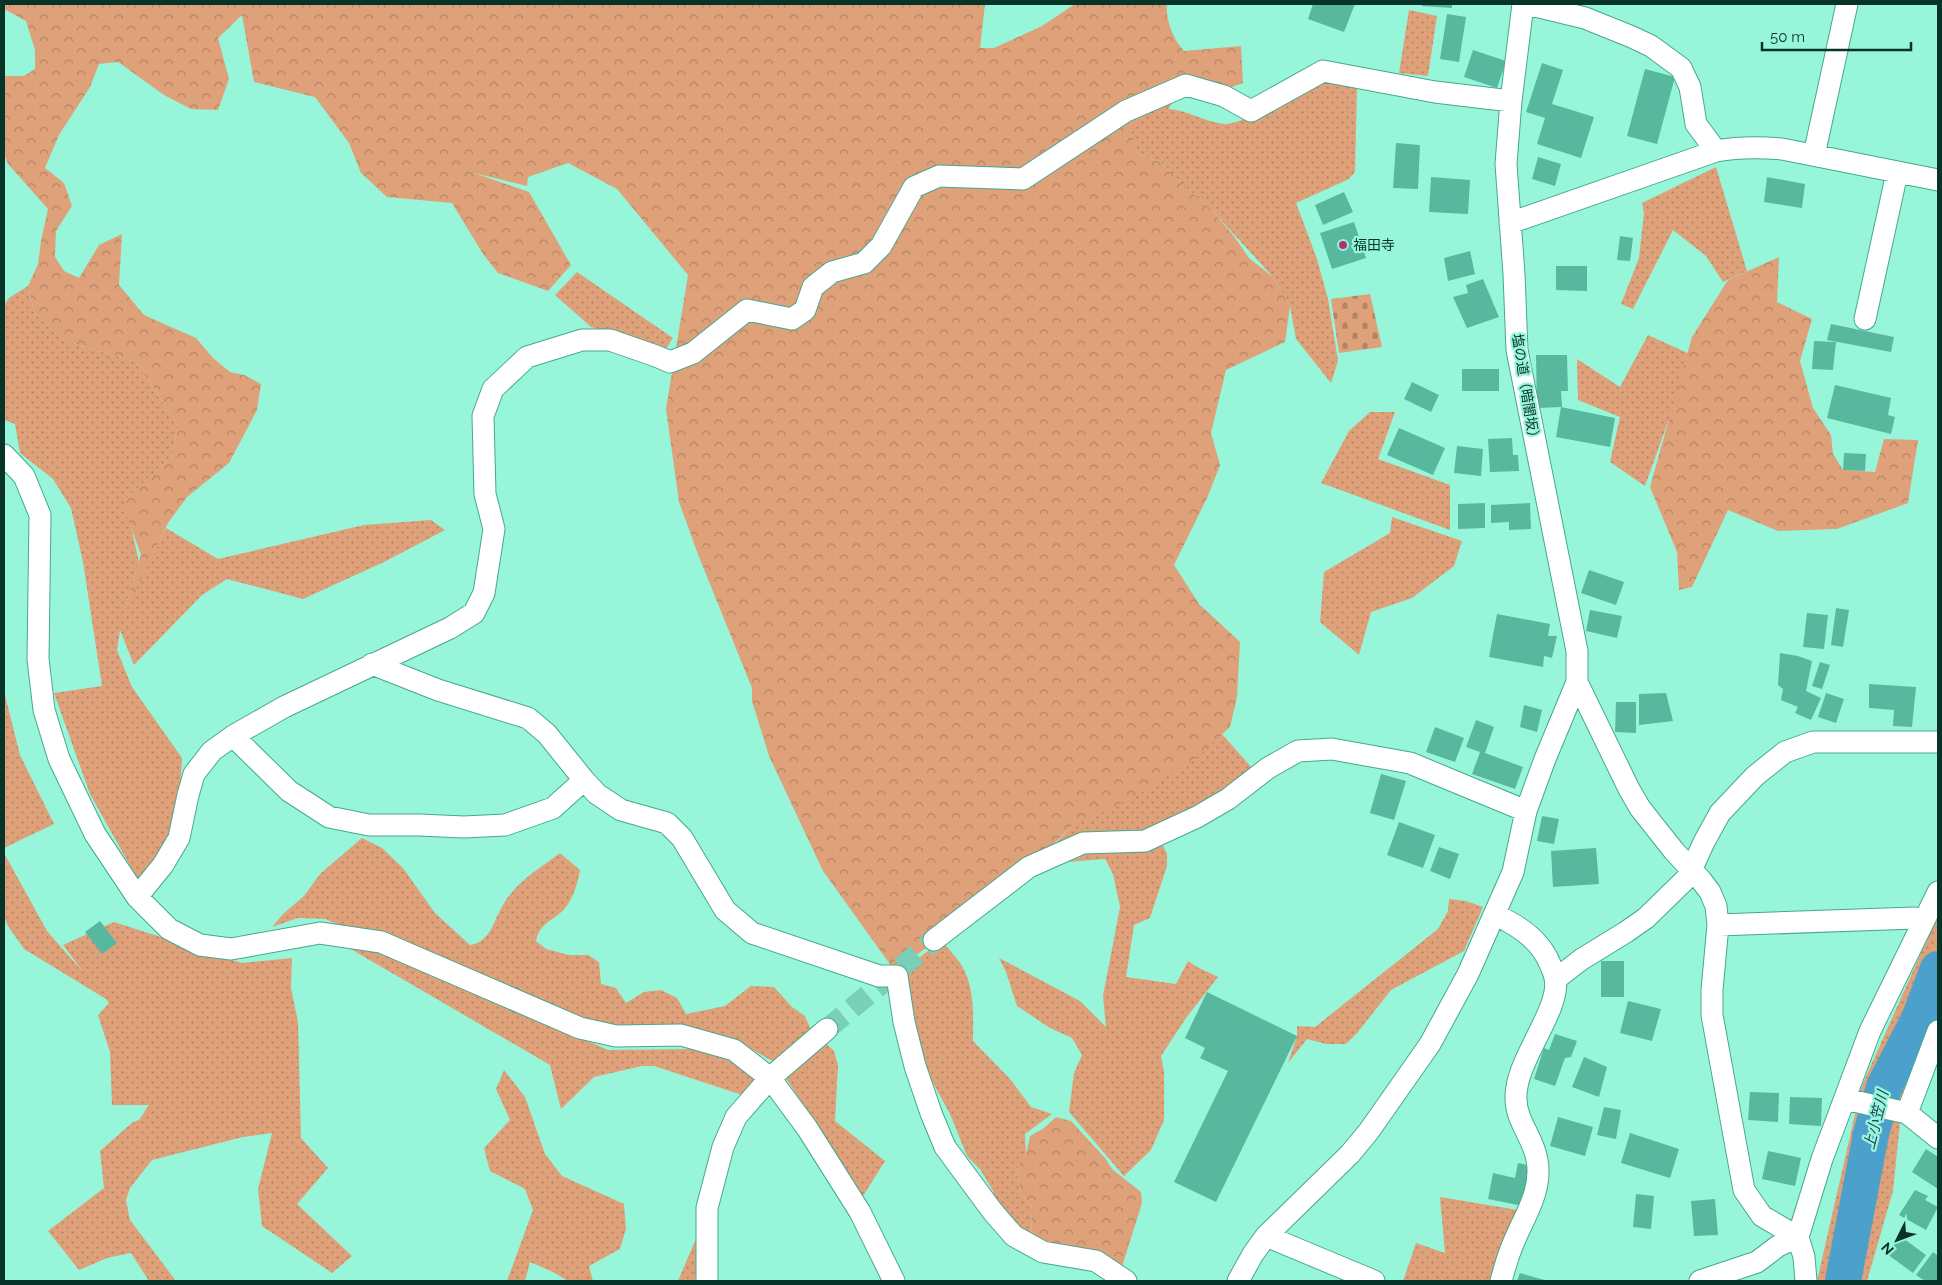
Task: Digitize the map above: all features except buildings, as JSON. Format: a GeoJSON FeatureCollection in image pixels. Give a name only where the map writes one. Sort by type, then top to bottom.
{"type":"FeatureCollection","features":[{"type":"Feature","properties":{"kind":"street","name":"塩の道（暗闇坂）"},"geometry":{"type":"LineString","coordinates":[[1523,4],[1511,101],[1506,164],[1517,350],[1578,651],[1577,682]]}},
{"type":"Feature","properties":{"kind":"street"},"geometry":{"type":"LineString","coordinates":[[1527,4],[1585,18],[1632,37],[1651,46],[1681,68],[1690,87],[1696,124],[1716,151]]}},
{"type":"Feature","properties":{"kind":"street"},"geometry":{"type":"LineString","coordinates":[[1814,155],[1847,4]]}},
{"type":"Feature","properties":{"kind":"street"},"geometry":{"type":"LineString","coordinates":[[137,897],[163,865],[179,838],[194,774],[212,750],[284,707],[450,628],[474,613],[484,592],[494,529],[485,494],[483,416],[492,389],[527,357],[582,340],[610,340],[670,362],[693,353],[747,310],[792,319],[805,310],[813,287],[832,272],[864,263],[881,246],[914,187],[939,176],[1023,179],[1126,111],[1186,85],[1224,96],[1250,111],[1323,71],[1435,92],[1511,101]]}},
{"type":"Feature","properties":{"kind":"street"},"geometry":{"type":"LineString","coordinates":[[1510,223],[1716,151],[1758,147],[1814,155],[1938,180]]}},
{"type":"Feature","properties":{"kind":"street"},"geometry":{"type":"LineString","coordinates":[[1866,319],[1897,172]]}},
{"type":"Feature","properties":{"kind":"street"},"geometry":{"type":"LineString","coordinates":[[4,454],[24,476],[40,515],[38,659],[44,710],[60,759],[95,834],[137,897],[169,929],[200,945],[231,949],[320,934],[381,942],[580,1028],[616,1036],[681,1035],[734,1050],[770,1078],[807,1128],[860,1212],[894,1281]]}},
{"type":"Feature","properties":{"kind":"street"},"geometry":{"type":"LineString","coordinates":[[372,664],[438,690],[528,718],[547,734],[584,780],[598,794],[621,810],[667,822],[682,838],[724,910],[752,933],[879,976],[897,976],[904,1022],[915,1066],[931,1113],[945,1147],[993,1212],[1014,1236],[1043,1252],[1096,1261],[1126,1281]]}},
{"type":"Feature","properties":{"kind":"street"},"geometry":{"type":"LineString","coordinates":[[1238,1281],[1253,1254],[1266,1236],[1350,1154],[1369,1131],[1430,1044],[1468,974],[1513,872],[1526,811],[1577,682]]}},
{"type":"Feature","properties":{"kind":"street"},"geometry":{"type":"LineString","coordinates":[[1577,682],[1632,796],[1654,826],[1710,892],[1716,906],[1718,925],[1712,990],[1712,1014],[1744,1190],[1762,1216],[1798,1237]]}},
{"type":"Feature","properties":{"kind":"street"},"geometry":{"type":"LineString","coordinates":[[234,736],[289,791],[329,817],[369,825],[464,827],[504,825],[553,808],[584,780]]}},
{"type":"Feature","properties":{"kind":"street"},"geometry":{"type":"LineString","coordinates":[[1556,980],[1582,959],[1646,918],[1688,877],[1704,842],[1720,814],[1755,776],[1785,752],[1813,742],[1938,742]]}},
{"type":"Feature","properties":{"kind":"street"},"geometry":{"type":"LineString","coordinates":[[934,940],[1029,867],[1083,843],[1145,841],[1197,817],[1228,799],[1268,768],[1298,751],[1332,748],[1410,763],[1526,811]]}},
{"type":"Feature","properties":{"kind":"street"},"geometry":{"type":"LineString","coordinates":[[1806,1281],[1804,1257],[1798,1237],[1822,1159],[1848,1100],[1870,1030],[1938,892]]}},
{"type":"Feature","properties":{"kind":"street"},"geometry":{"type":"LineString","coordinates":[[1495,915],[1514,923],[1534,940],[1547,958],[1556,980],[1555,995],[1522,1068],[1516,1099],[1519,1115],[1537,1158],[1538,1182],[1535,1196],[1511,1249],[1501,1281]]}},
{"type":"Feature","properties":{"kind":"street"},"geometry":{"type":"LineString","coordinates":[[1718,925],[1915,918],[1923,923]]}},
{"type":"Feature","properties":{"kind":"street"},"geometry":{"type":"LineString","coordinates":[[707,1281],[706,1208],[723,1146],[736,1117],[770,1078],[827,1029]]}},
{"type":"Feature","properties":{"kind":"street"},"geometry":{"type":"LineString","coordinates":[[1904,1112],[1938,1031]]}},
{"type":"Feature","properties":{"kind":"street"},"geometry":{"type":"LineString","coordinates":[[1848,1100],[1904,1112],[1938,1138]]}},
{"type":"Feature","properties":{"kind":"street"},"geometry":{"type":"LineString","coordinates":[[1266,1236],[1374,1281]]}},
{"type":"Feature","properties":{"kind":"street"},"geometry":{"type":"LineString","coordinates":[[1700,1281],[1757,1262],[1778,1246],[1798,1237]]}},
{"type":"Feature","properties":{"kind":"green space"},"geometry":{"type":"Polygon","coordinates":[[[4,4],[985,4],[980,48],[994,48],[1042,26],[1075,4],[1167,4],[1167,16],[1171,29],[1176,41],[1184,51],[1241,46],[1243,83],[1215,93],[1161,96],[1129,127],[1139,155],[1161,162],[1183,185],[1211,209],[1249,258],[1273,277],[1290,306],[1285,342],[1226,370],[1211,433],[1220,465],[1208,496],[1174,565],[1199,604],[1240,642],[1237,697],[1230,727],[1196,758],[1135,797],[1072,826],[993,903],[916,955],[892,967],[823,871],[769,756],[752,701],[752,688],[679,502],[666,409],[688,275],[617,189],[568,163],[528,177],[527,186],[474,173],[529,192],[571,265],[548,291],[498,273],[483,254],[452,203],[387,197],[361,173],[349,143],[315,97],[254,82],[242,15],[218,38],[229,79],[218,110],[191,109],[164,95],[118,62],[99,64],[90,87],[59,135],[45,168],[64,183],[72,206],[56,231],[55,257],[64,271],[79,278],[99,245],[122,234],[119,285],[144,315],[196,338],[213,358],[230,372],[244,375],[261,384],[257,410],[229,463],[187,497],[168,523],[121,621],[141,555],[127,516],[125,500],[172,456],[178,425],[136,362],[62,340],[34,312],[28,286],[38,264],[48,209],[8,164],[4,154],[4,76],[24,76],[35,69],[35,50],[26,21],[4,9],[4,4]]]}},
{"type":"Feature","properties":{"kind":"green space"},"geometry":{"type":"Polygon","coordinates":[[[1409,10],[1437,16],[1428,76],[1399,73],[1409,10]]]}},
{"type":"Feature","properties":{"kind":"green space"},"geometry":{"type":"Polygon","coordinates":[[[1330,79],[1357,87],[1355,172],[1349,179],[1296,203],[1317,259],[1328,299],[1338,361],[1331,383],[1296,339],[1290,306],[1273,277],[1211,209],[1183,185],[1161,162],[1139,155],[1129,127],[1154,102],[1186,85],[1168,109],[1183,111],[1224,124],[1259,113],[1330,79]]]}},
{"type":"Feature","properties":{"kind":"green space"},"geometry":{"type":"Polygon","coordinates":[[[1716,167],[1747,271],[1723,282],[1706,256],[1673,230],[1633,309],[1621,304],[1639,258],[1644,213],[1642,203],[1716,167]]]}},
{"type":"Feature","properties":{"kind":"green space"},"geometry":{"type":"Polygon","coordinates":[[[1779,257],[1777,302],[1812,319],[1800,361],[1813,408],[1831,435],[1833,454],[1843,470],[1875,472],[1884,439],[1918,440],[1908,503],[1837,529],[1778,531],[1728,510],[1692,587],[1679,590],[1677,552],[1650,487],[1692,337],[1728,280],[1779,257]]]}},
{"type":"Feature","properties":{"kind":"green space"},"geometry":{"type":"Polygon","coordinates":[[[577,272],[673,338],[663,353],[591,327],[555,295],[577,272]]]}},
{"type":"Feature","properties":{"kind":"green space"},"geometry":{"type":"Polygon","coordinates":[[[28,286],[34,312],[62,340],[136,362],[178,425],[172,456],[125,500],[139,562],[125,608],[166,528],[218,559],[364,525],[431,520],[445,530],[384,562],[303,599],[227,579],[202,595],[134,665],[120,630],[117,650],[132,687],[182,758],[180,790],[169,838],[143,889],[90,794],[54,693],[102,686],[83,562],[71,508],[53,479],[20,453],[15,424],[4,420],[4,305],[9,298],[28,286]]]}},
{"type":"Feature","properties":{"kind":"green space"},"geometry":{"type":"Polygon","coordinates":[[[1370,294],[1382,347],[1339,353],[1331,299],[1370,294]]]}},
{"type":"Feature","properties":{"kind":"green space"},"geometry":{"type":"Polygon","coordinates":[[[1648,335],[1692,355],[1645,486],[1610,462],[1620,417],[1578,400],[1577,359],[1620,387],[1648,335]]]}},
{"type":"Feature","properties":{"kind":"green space"},"geometry":{"type":"Polygon","coordinates":[[[1370,412],[1395,412],[1378,459],[1450,485],[1450,530],[1321,483],[1349,431],[1370,412]]]}},
{"type":"Feature","properties":{"kind":"green space"},"geometry":{"type":"Polygon","coordinates":[[[1392,517],[1462,541],[1454,566],[1412,598],[1371,612],[1359,655],[1320,622],[1324,572],[1390,533],[1392,517]]]}},
{"type":"Feature","properties":{"kind":"green space"},"geometry":{"type":"Polygon","coordinates":[[[4,691],[20,755],[54,824],[4,848],[4,691]]]}},
{"type":"Feature","properties":{"kind":"green space"},"geometry":{"type":"Polygon","coordinates":[[[1222,734],[1259,776],[1161,841],[1167,854],[1167,866],[1150,918],[1134,925],[1126,977],[1176,984],[1188,961],[1218,977],[1186,1018],[1161,1056],[1164,1072],[1164,1120],[1151,1150],[1124,1176],[1069,1112],[1074,1073],[1082,1055],[1072,1038],[1050,1028],[1017,1006],[1006,972],[999,958],[1080,1001],[1106,1027],[1103,996],[1120,907],[1113,874],[1105,859],[1067,862],[1079,858],[1085,852],[1042,857],[1072,826],[1222,734]]]}},
{"type":"Feature","properties":{"kind":"green space"},"geometry":{"type":"Polygon","coordinates":[[[362,838],[382,848],[403,868],[435,913],[470,945],[483,940],[491,930],[503,905],[514,890],[528,876],[560,853],[580,870],[577,884],[566,907],[544,925],[536,941],[546,949],[569,955],[588,955],[599,962],[601,984],[616,988],[626,1003],[644,992],[661,990],[677,998],[686,1014],[725,1006],[751,986],[774,987],[792,1007],[805,1016],[810,1028],[834,1051],[838,1065],[835,1121],[885,1161],[863,1196],[776,1063],[740,1043],[617,1030],[578,1022],[325,919],[298,918],[272,927],[283,914],[304,896],[320,874],[362,838]]]}},
{"type":"Feature","properties":{"kind":"green space"},"geometry":{"type":"Polygon","coordinates":[[[4,853],[47,931],[83,972],[63,945],[114,922],[242,963],[292,958],[291,988],[298,1022],[301,1138],[328,1168],[297,1204],[352,1256],[332,1273],[262,1226],[258,1189],[272,1133],[243,1137],[152,1160],[130,1188],[126,1200],[130,1220],[176,1281],[149,1281],[131,1253],[107,1258],[79,1270],[48,1231],[104,1188],[100,1151],[133,1122],[139,1120],[149,1105],[112,1105],[110,1052],[98,1015],[109,1003],[106,999],[24,949],[8,926],[4,917],[4,853]]]}},
{"type":"Feature","properties":{"kind":"green space"},"geometry":{"type":"Polygon","coordinates":[[[1449,899],[1466,901],[1483,907],[1464,951],[1391,990],[1358,1032],[1346,1044],[1326,1044],[1307,1039],[1288,1063],[1297,1036],[1297,1026],[1315,1027],[1438,929],[1448,911],[1449,899]]]}},
{"type":"Feature","properties":{"kind":"green space"},"geometry":{"type":"Polygon","coordinates":[[[1938,915],[1938,1011],[1920,1052],[1902,1103],[1893,1191],[1867,1281],[1817,1281],[1861,1088],[1938,915]]]}},
{"type":"Feature","properties":{"kind":"green space"},"geometry":{"type":"Polygon","coordinates":[[[942,941],[960,963],[969,983],[972,1002],[973,1041],[1010,1079],[1031,1107],[1052,1114],[1025,1134],[1026,1154],[1017,1168],[1020,1191],[1032,1207],[1031,1239],[997,1208],[993,1191],[980,1169],[967,1156],[950,1114],[920,1059],[905,982],[911,966],[917,959],[942,941]]]}},
{"type":"Feature","properties":{"kind":"green space"},"geometry":{"type":"Polygon","coordinates":[[[349,948],[386,952],[608,1050],[697,1049],[763,1072],[742,1095],[654,1066],[642,1066],[594,1077],[561,1109],[550,1065],[349,948]]]}},
{"type":"Feature","properties":{"kind":"green space"},"geometry":{"type":"Polygon","coordinates":[[[504,1070],[525,1097],[545,1154],[562,1176],[624,1204],[626,1229],[620,1249],[589,1266],[593,1281],[568,1281],[530,1262],[525,1281],[507,1281],[533,1210],[525,1189],[490,1171],[484,1148],[510,1120],[496,1089],[504,1070]]]}},
{"type":"Feature","properties":{"kind":"green space"},"geometry":{"type":"Polygon","coordinates":[[[1056,1117],[1071,1121],[1105,1158],[1112,1169],[1141,1192],[1142,1203],[1121,1270],[1031,1239],[1032,1207],[1020,1191],[1017,1167],[1026,1154],[1030,1136],[1044,1128],[1056,1117]]]}},
{"type":"Feature","properties":{"kind":"green space"},"geometry":{"type":"Polygon","coordinates":[[[1440,1197],[1518,1210],[1496,1281],[1403,1281],[1416,1243],[1445,1253],[1440,1197]]]}},
{"type":"Feature","properties":{"kind":"green space"},"geometry":{"type":"Polygon","coordinates":[[[701,1236],[695,1281],[678,1281],[695,1241],[701,1236]]]}},
{"type":"Feature","properties":{"kind":"waterway","name":"上小笠川"},"geometry":{"type":"LineString","coordinates":[[1843,1281],[1871,1134],[1884,1087],[1919,1019],[1938,969]]}},
{"type":"Feature","properties":{"kind":"tunnel"},"geometry":{"type":"LineString","coordinates":[[827,1029],[934,940]]}},
{"type":"Feature","properties":{"kind":"place","name":"福田寺"},"geometry":{"type":"Point","coordinates":[1343,245]}}]}
